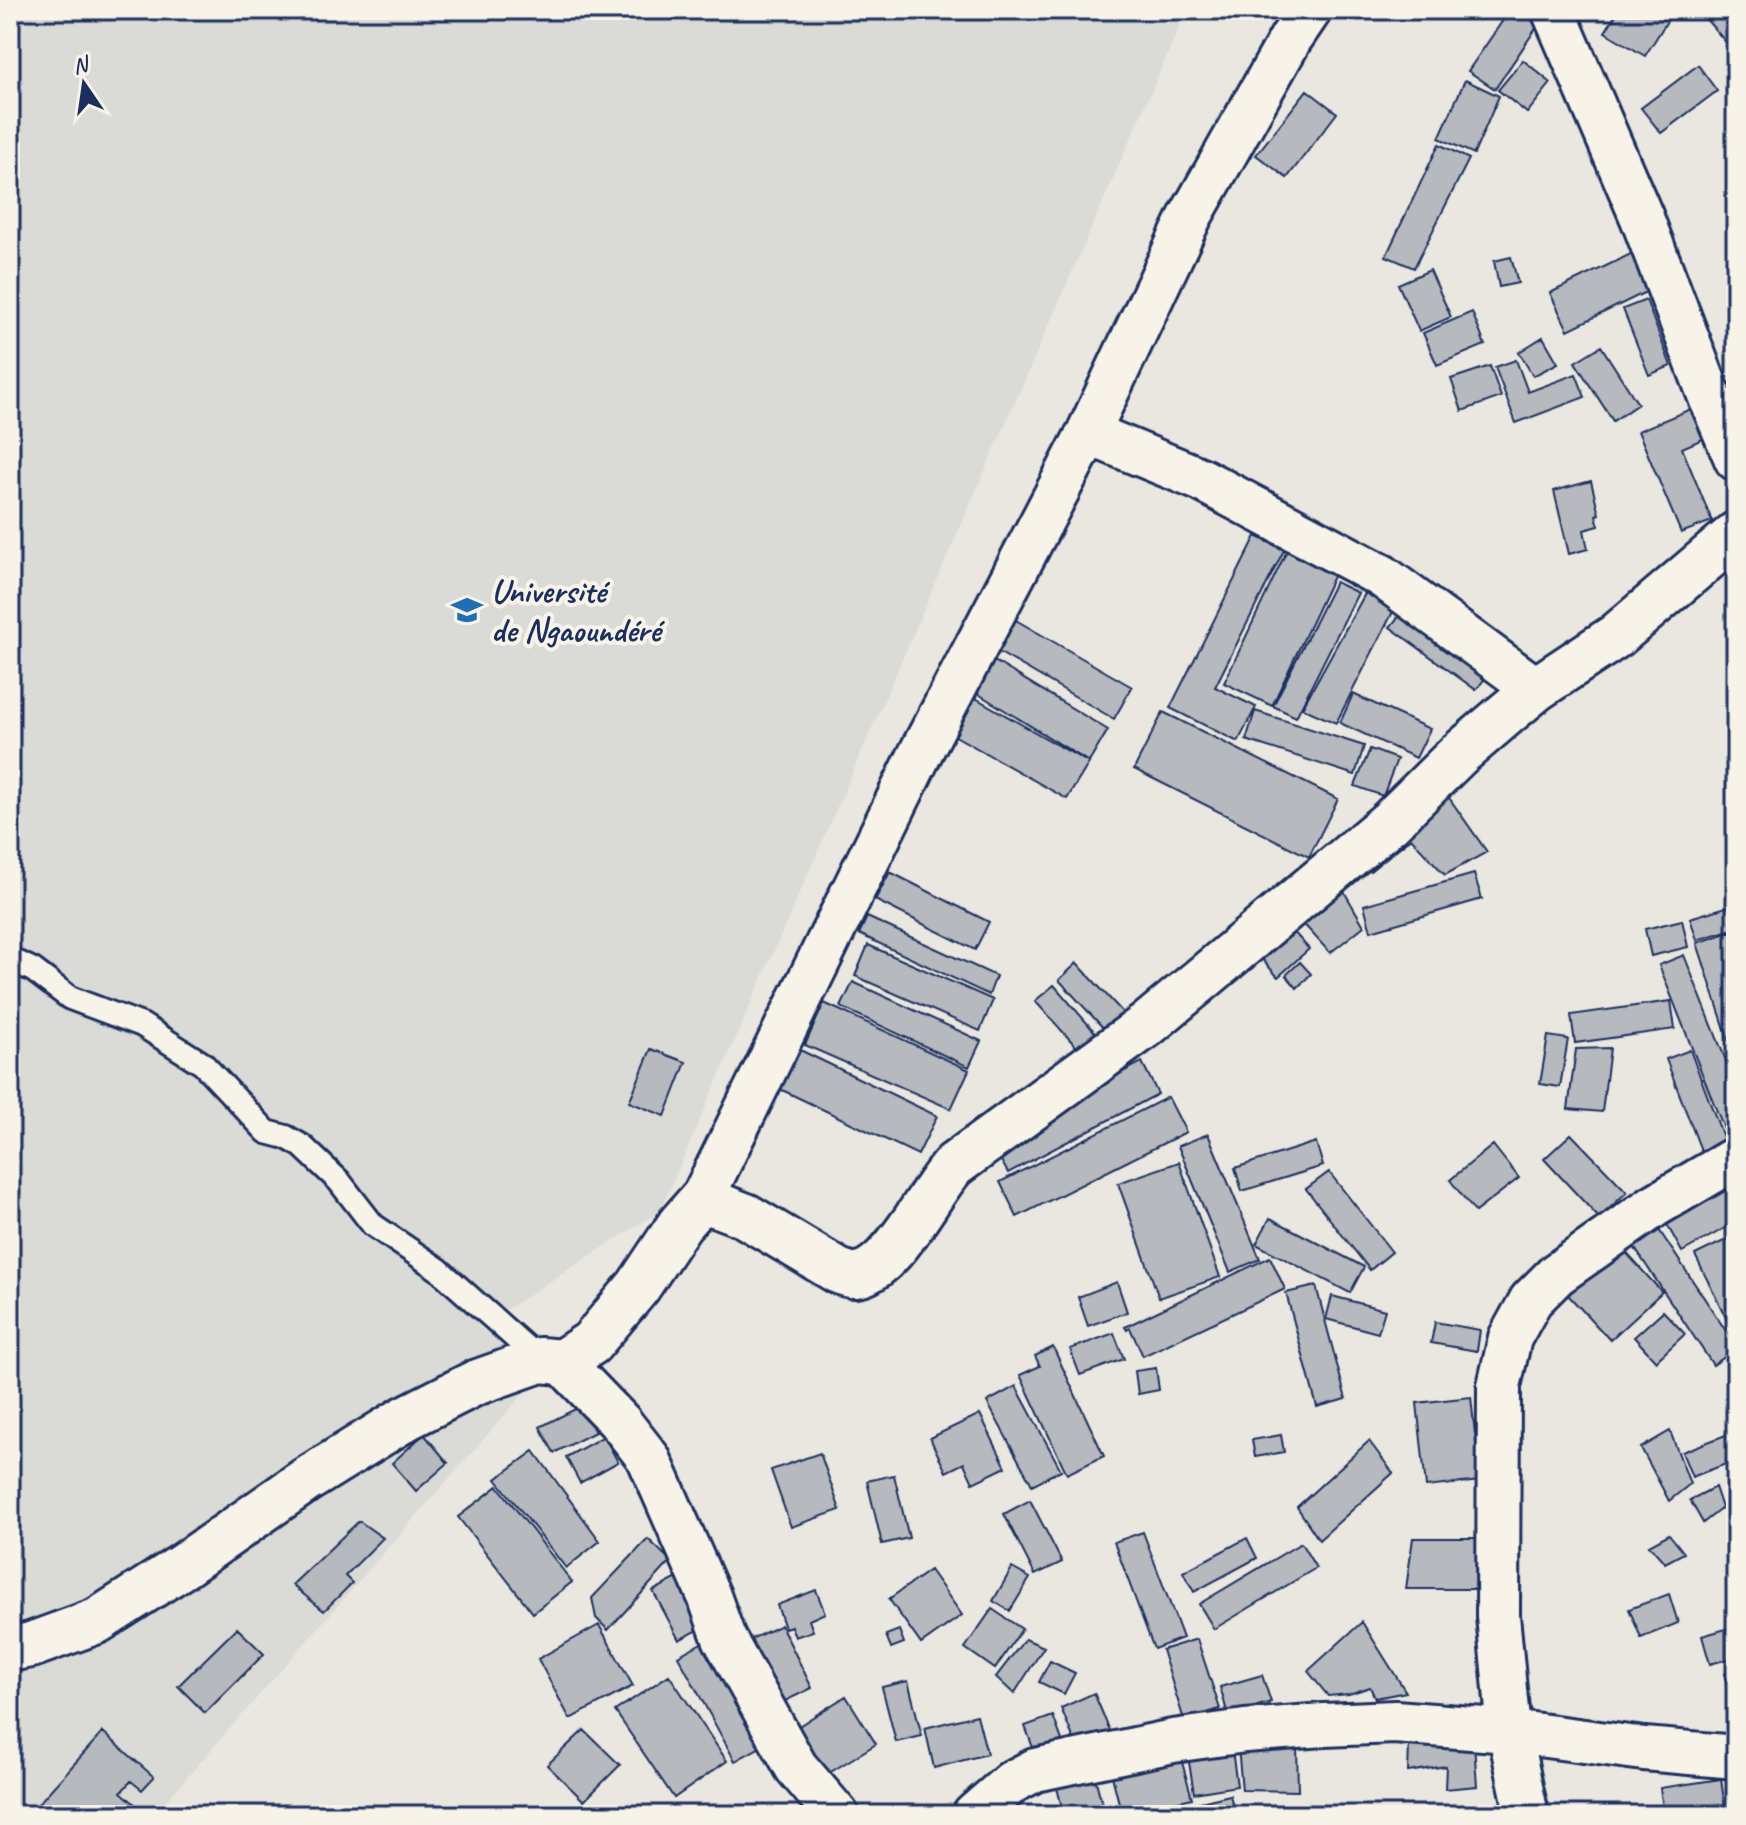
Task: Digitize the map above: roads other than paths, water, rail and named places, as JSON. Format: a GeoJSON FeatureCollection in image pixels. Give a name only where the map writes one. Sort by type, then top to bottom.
{"type":"FeatureCollection","features":[{"type":"Feature","properties":{"kind":"street"},"geometry":{"type":"LineString","coordinates":[[10,1649],[31,1645],[97,1621],[183,1566],[306,1480],[406,1418],[475,1383],[551,1361],[591,1343],[638,1287],[680,1224],[702,1199],[922,750],[1088,433],[1190,217],[1310,10]]}},
{"type":"Feature","properties":{"kind":"street"},"geometry":{"type":"LineString","coordinates":[[1553,10],[1642,218],[1736,459]]}},
{"type":"Feature","properties":{"kind":"street"},"geometry":{"type":"LineString","coordinates":[[1088,433],[1200,479],[1382,576],[1536,689]]}},
{"type":"Feature","properties":{"kind":"street"},"geometry":{"type":"LineString","coordinates":[[702,1199],[746,1216],[838,1271],[850,1275],[867,1272],[880,1264],[954,1165],[1148,1024],[1390,822],[1458,755],[1536,689],[1616,636],[1736,534]]}},
{"type":"Feature","properties":{"kind":"street"},"geometry":{"type":"LineString","coordinates":[[1527,1815],[1509,1731],[1498,1616],[1499,1386],[1510,1338],[1531,1300],[1557,1274],[1654,1206],[1736,1158]]}},
{"type":"Feature","properties":{"kind":"street"},"geometry":{"type":"LineString","coordinates":[[551,1361],[620,1422],[649,1459],[724,1638],[796,1767],[837,1815]]}},
{"type":"Feature","properties":{"kind":"street"},"geometry":{"type":"LineString","coordinates":[[974,1815],[1012,1782],[1035,1770],[1173,1741],[1245,1731],[1395,1722],[1509,1731],[1644,1749],[1736,1757]]}},
{"type":"Feature","properties":{"kind":"lane"},"geometry":{"type":"LineString","coordinates":[[10,959],[33,970],[70,998],[142,1025],[203,1064],[267,1132],[286,1137],[302,1146],[339,1181],[373,1225],[438,1269],[551,1361]]}},
{"type":"Feature","properties":{"kind":"place","name":"Université de Ngaoundéré"},"geometry":{"type":"Point","coordinates":[467,610]}}]}
